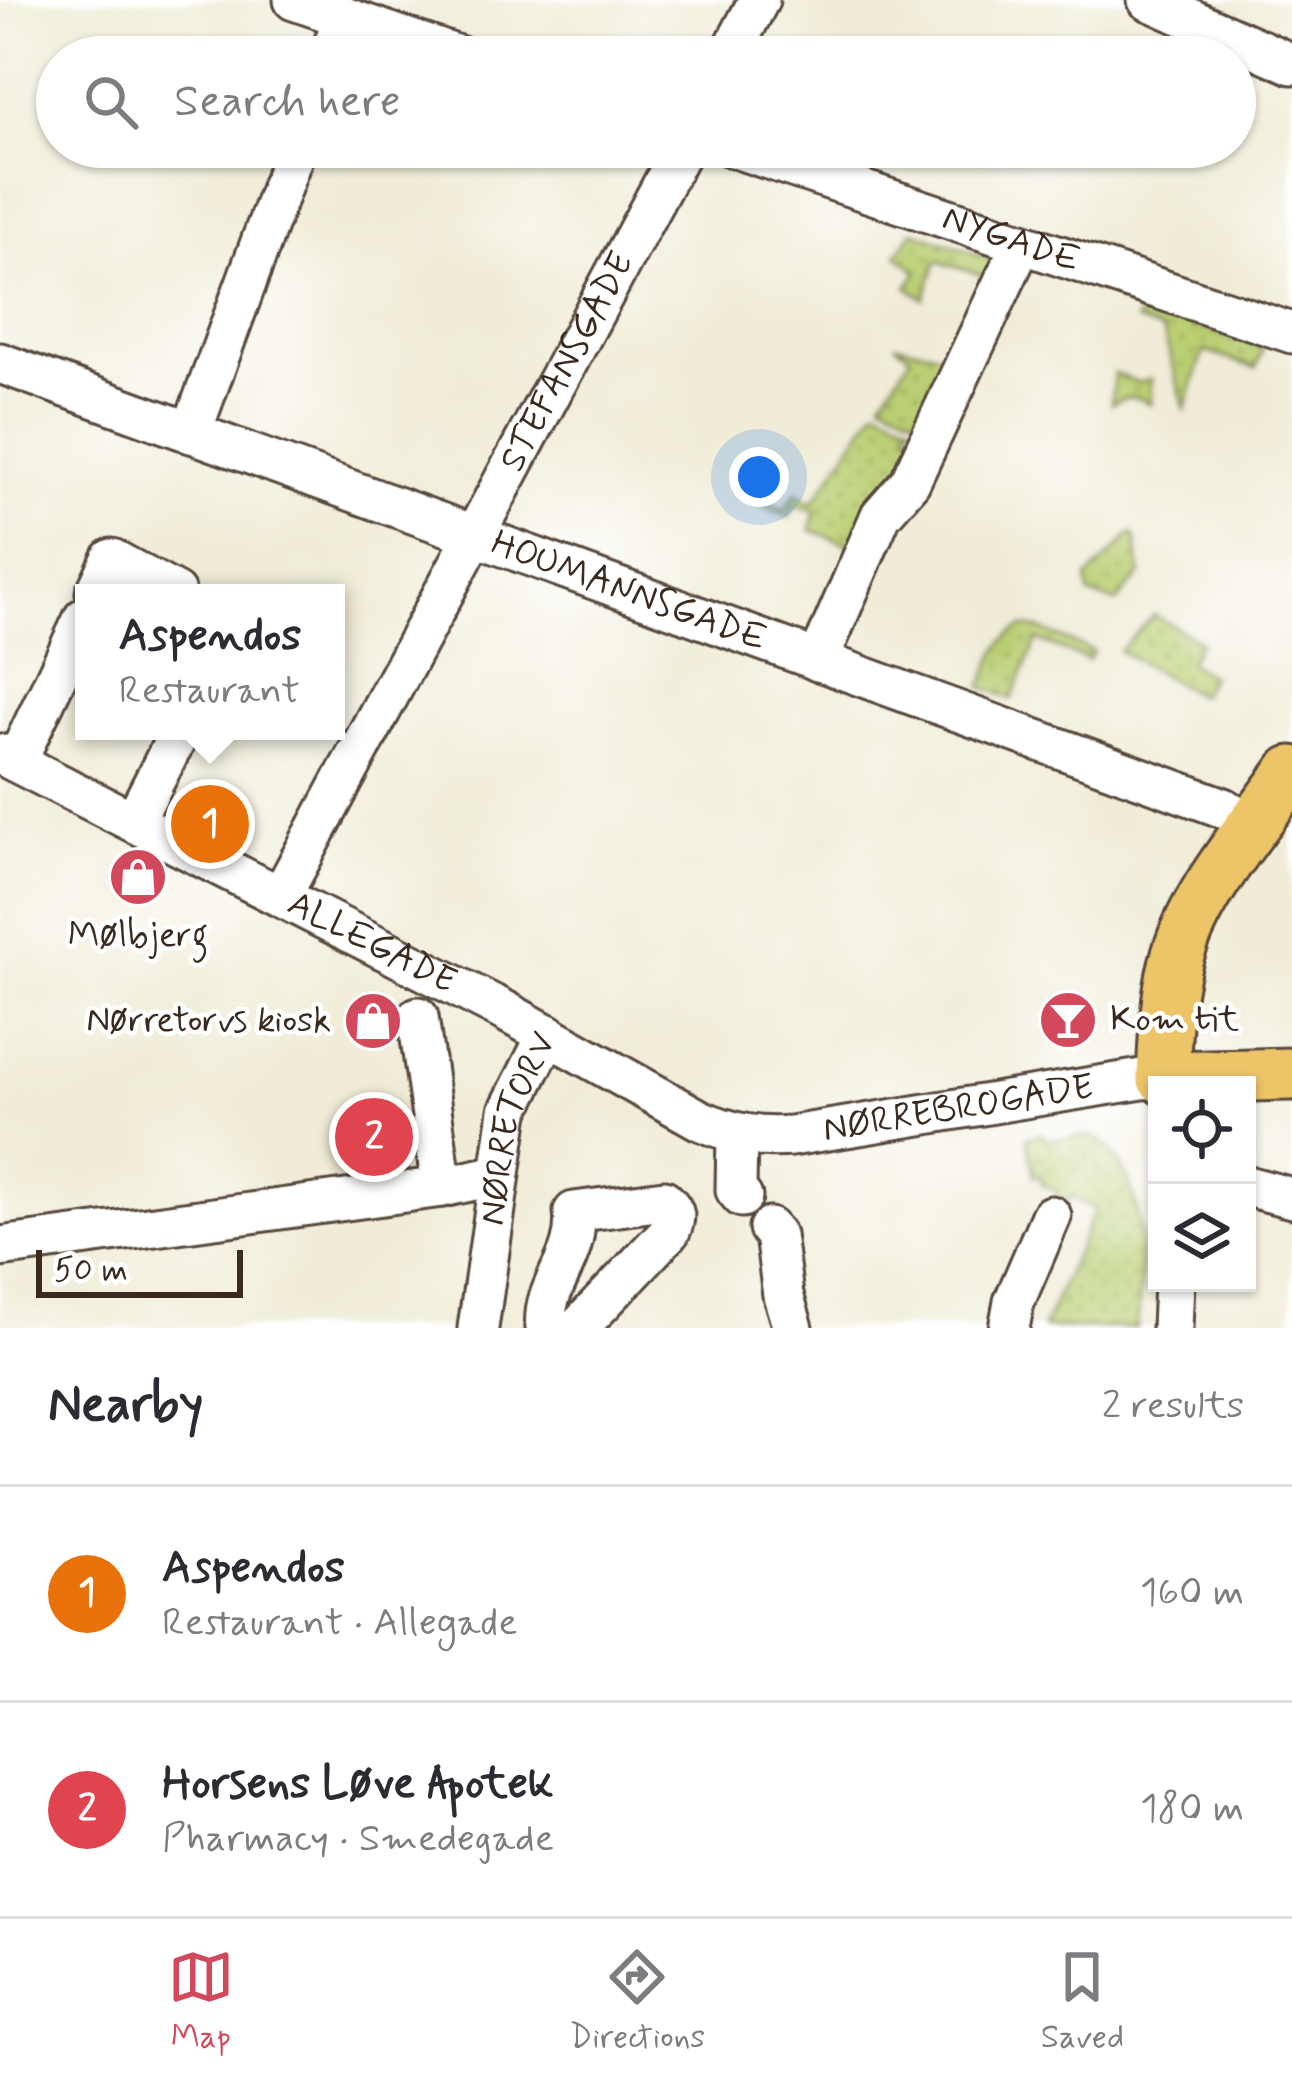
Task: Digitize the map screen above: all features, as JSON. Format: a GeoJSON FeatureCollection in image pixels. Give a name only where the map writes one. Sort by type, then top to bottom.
{"type":"FeatureCollection","features":[{"type":"Feature","properties":{"kind":"main road"},"geometry":{"type":"LineString","coordinates":[[1163,1076],[1167,1006],[1176,962],[1193,918],[1292,772]]}},
{"type":"Feature","properties":{"kind":"main road","name":"NØRREBROGADE"},"geometry":{"type":"LineString","coordinates":[[1255,1076],[1292,1074]]}},
{"type":"Feature","properties":{"kind":"street"},"geometry":{"type":"LineString","coordinates":[[293,0],[400,36]]}},
{"type":"Feature","properties":{"kind":"street"},"geometry":{"type":"LineString","coordinates":[[741,36],[759,0]]}},
{"type":"Feature","properties":{"kind":"street"},"geometry":{"type":"LineString","coordinates":[[1148,0],[1229,36]]}},
{"type":"Feature","properties":{"kind":"street"},"geometry":{"type":"LineString","coordinates":[[337,36],[344,17]]}},
{"type":"Feature","properties":{"kind":"street"},"geometry":{"type":"LineString","coordinates":[[1256,48],[1292,64]]}},
{"type":"Feature","properties":{"kind":"street"},"geometry":{"type":"LineString","coordinates":[[191,433],[288,168]]}},
{"type":"Feature","properties":{"kind":"street","name":"STEFANSGADE"},"geometry":{"type":"LineString","coordinates":[[281,896],[672,168]]}},
{"type":"Feature","properties":{"kind":"street","name":"NYGADE"},"geometry":{"type":"LineString","coordinates":[[796,168],[1292,333]]}},
{"type":"Feature","properties":{"kind":"street"},"geometry":{"type":"LineString","coordinates":[[818,661],[881,515],[910,482],[1022,243]]}},
{"type":"Feature","properties":{"kind":"street","name":"HOUMANNSGADE"},"geometry":{"type":"LineString","coordinates":[[0,363],[1224,808],[1255,826]]}},
{"type":"Feature","properties":{"kind":"street"},"geometry":{"type":"LineString","coordinates":[[100,584],[112,560],[158,584]]}},
{"type":"Feature","properties":{"kind":"street"},"geometry":{"type":"LineString","coordinates":[[8,758],[75,635]]}},
{"type":"Feature","properties":{"kind":"street"},"geometry":{"type":"LineString","coordinates":[[134,821],[175,740]]}},
{"type":"Feature","properties":{"kind":"street","name":"ALLEGADE"},"geometry":{"type":"LineString","coordinates":[[8,758],[548,1034]]}},
{"type":"Feature","properties":{"kind":"street"},"geometry":{"type":"LineString","coordinates":[[418,1017],[442,1186]]}},
{"type":"Feature","properties":{"kind":"street","name":"NØRRETORV"},"geometry":{"type":"LineString","coordinates":[[478,1328],[509,1112],[548,1034],[718,1127]]}},
{"type":"Feature","properties":{"kind":"street","name":"NØRREBROGADE"},"geometry":{"type":"LineString","coordinates":[[718,1127],[754,1137],[791,1136],[1148,1083]]}},
{"type":"Feature","properties":{"kind":"street"},"geometry":{"type":"LineString","coordinates":[[718,1127],[742,1197]]}},
{"type":"Feature","properties":{"kind":"street"},"geometry":{"type":"LineString","coordinates":[[0,1247],[498,1175]]}},
{"type":"Feature","properties":{"kind":"street"},"geometry":{"type":"LineString","coordinates":[[1256,1188],[1292,1198]]}},
{"type":"Feature","properties":{"kind":"street"},"geometry":{"type":"LineString","coordinates":[[546,1328],[544,1313],[578,1238],[574,1212],[664,1200],[674,1209],[670,1231],[578,1328]]}},
{"type":"Feature","properties":{"kind":"street"},"geometry":{"type":"LineString","coordinates":[[1009,1328],[1014,1302],[1051,1216]]}},
{"type":"Feature","properties":{"kind":"street"},"geometry":{"type":"LineString","coordinates":[[769,1228],[775,1234],[793,1328]]}},
{"type":"Feature","properties":{"kind":"street"},"geometry":{"type":"LineString","coordinates":[[1172,1328],[1174,1292]]}},
{"type":"Feature","properties":{"kind":"green space"},"geometry":{"type":"Polygon","coordinates":[[[913,231],[998,261],[987,277],[937,261],[924,299],[908,287],[918,272],[897,255],[913,231]]]}},
{"type":"Feature","properties":{"kind":"green space"},"geometry":{"type":"Polygon","coordinates":[[[1141,308],[1263,348],[1256,368],[1204,351],[1185,409],[1163,331],[1136,321],[1141,308]]]}},
{"type":"Feature","properties":{"kind":"green space"},"geometry":{"type":"Polygon","coordinates":[[[895,344],[958,356],[936,414],[921,407],[915,416],[882,400],[911,356],[895,344]]]}},
{"type":"Feature","properties":{"kind":"green space"},"geometry":{"type":"Polygon","coordinates":[[[1114,373],[1139,383],[1151,379],[1151,404],[1131,397],[1111,404],[1114,373]]]}},
{"type":"Feature","properties":{"kind":"green space"},"geometry":{"type":"Polygon","coordinates":[[[877,407],[912,423],[907,433],[923,441],[850,545],[811,530],[816,511],[795,505],[789,517],[763,506],[767,499],[784,510],[796,493],[813,503],[877,407]]]}},
{"type":"Feature","properties":{"kind":"green space"},"geometry":{"type":"Polygon","coordinates":[[[1131,534],[1141,574],[1117,602],[1089,595],[1087,579],[1131,534]]]}},
{"type":"Feature","properties":{"kind":"green space"},"geometry":{"type":"Polygon","coordinates":[[[1154,615],[1200,641],[1188,662],[1211,676],[1199,696],[1119,651],[1154,615]]]}},
{"type":"Feature","properties":{"kind":"green space"},"geometry":{"type":"Polygon","coordinates":[[[1023,627],[1093,651],[1088,660],[1037,640],[1012,699],[982,687],[1001,645],[1023,627]]]}},
{"type":"Feature","properties":{"kind":"green space"},"geometry":{"type":"Polygon","coordinates":[[[1043,1134],[1045,1140],[1094,1136],[1126,1174],[1141,1251],[1137,1328],[1043,1328],[1095,1209],[1070,1197],[1066,1204],[1056,1199],[1058,1192],[1043,1185],[1040,1175],[1034,1176],[1027,1137],[1043,1134]]]}},
{"type":"Feature","properties":{"kind":"place","name":"Aspendos"},"geometry":{"type":"Point","coordinates":[210,824]}},
{"type":"Feature","properties":{"kind":"place","name":"Mølbjerg"},"geometry":{"type":"Point","coordinates":[138,877]}},
{"type":"Feature","properties":{"kind":"place","name":"Kom tit"},"geometry":{"type":"Point","coordinates":[1068,1020]}},
{"type":"Feature","properties":{"kind":"place","name":"Nørretorvs kiosk"},"geometry":{"type":"Point","coordinates":[373,1021]}},
{"type":"Feature","properties":{"kind":"place","name":"Horsens Løve Apotek"},"geometry":{"type":"Point","coordinates":[374,1137]}}]}
